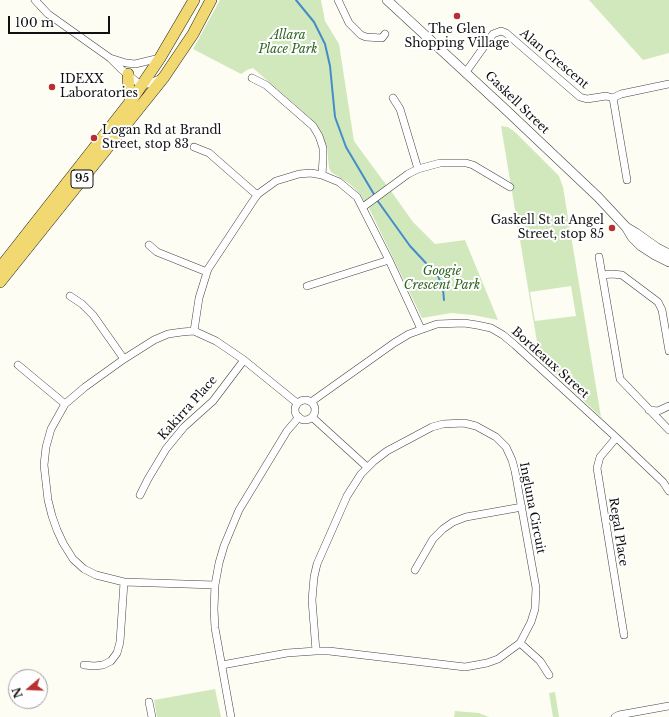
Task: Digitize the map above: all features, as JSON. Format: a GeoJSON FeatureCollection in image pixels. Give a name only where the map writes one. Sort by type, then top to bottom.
{"type":"FeatureCollection","features":[{"type":"Feature","properties":{"kind":"main road","name":"95"},"geometry":{"type":"LineString","coordinates":[[0,268],[131,101],[160,58],[194,0]]}},
{"type":"Feature","properties":{"kind":"main road","name":"95"},"geometry":{"type":"LineString","coordinates":[[0,282],[164,77],[193,34],[211,0]]}},
{"type":"Feature","properties":{"kind":"main road"},"geometry":{"type":"LineString","coordinates":[[128,74],[131,101]]}},
{"type":"Feature","properties":{"kind":"street"},"geometry":{"type":"LineString","coordinates":[[35,0],[50,16],[110,58],[137,82],[143,84],[150,83],[164,77]]}},
{"type":"Feature","properties":{"kind":"street"},"geometry":{"type":"LineString","coordinates":[[338,0],[349,23],[361,35],[366,37],[382,38],[385,34]]}},
{"type":"Feature","properties":{"kind":"street","name":"Gaskell Street"},"geometry":{"type":"LineString","coordinates":[[387,0],[466,72],[592,192],[626,227],[632,237],[641,246],[669,262]]}},
{"type":"Feature","properties":{"kind":"street","name":"Alan Crescent"},"geometry":{"type":"LineString","coordinates":[[466,72],[488,41],[496,32],[501,31],[506,33],[580,97],[587,99],[606,96],[613,98],[621,94],[669,84]]}},
{"type":"Feature","properties":{"kind":"street"},"geometry":{"type":"LineString","coordinates":[[110,58],[135,64],[160,58]]}},
{"type":"Feature","properties":{"kind":"street"},"geometry":{"type":"LineString","coordinates":[[252,78],[266,85],[313,126],[319,136],[323,148],[324,159],[322,175]]}},
{"type":"Feature","properties":{"kind":"street"},"geometry":{"type":"LineString","coordinates":[[393,98],[400,109],[418,169]]}},
{"type":"Feature","properties":{"kind":"street"},"geometry":{"type":"LineString","coordinates":[[613,98],[627,180]]}},
{"type":"Feature","properties":{"kind":"street"},"geometry":{"type":"LineString","coordinates":[[194,147],[209,153],[258,195]]}},
{"type":"Feature","properties":{"kind":"street"},"geometry":{"type":"LineString","coordinates":[[363,207],[390,186],[418,169],[440,163],[452,162],[473,165],[510,187]]}},
{"type":"Feature","properties":{"kind":"street"},"geometry":{"type":"LineString","coordinates":[[194,331],[199,298],[207,272],[258,195],[276,181],[298,174],[322,175],[339,182],[357,197],[389,260],[421,329]]}},
{"type":"Feature","properties":{"kind":"street","name":"Gaskell Street"},"geometry":{"type":"LineString","coordinates":[[626,227],[636,232],[657,248],[669,254]]}},
{"type":"Feature","properties":{"kind":"street"},"geometry":{"type":"LineString","coordinates":[[149,245],[157,252],[207,272]]}},
{"type":"Feature","properties":{"kind":"street"},"geometry":{"type":"LineString","coordinates":[[599,256],[620,380],[669,430]]}},
{"type":"Feature","properties":{"kind":"street"},"geometry":{"type":"LineString","coordinates":[[308,286],[389,260]]}},
{"type":"Feature","properties":{"kind":"street"},"geometry":{"type":"LineString","coordinates":[[602,275],[622,275],[658,302],[662,310],[669,351]]}},
{"type":"Feature","properties":{"kind":"street"},"geometry":{"type":"LineString","coordinates":[[70,296],[82,304],[93,315],[124,359]]}},
{"type":"Feature","properties":{"kind":"street","name":"Bordeaux Street"},"geometry":{"type":"LineString","coordinates":[[311,402],[394,343],[421,329],[437,324],[477,324],[490,328],[515,344],[663,482],[669,491]]}},
{"type":"Feature","properties":{"kind":"street"},"geometry":{"type":"LineString","coordinates":[[215,586],[124,582],[96,575],[84,569],[73,559],[63,543],[52,516],[45,485],[44,465],[46,447],[52,429],[65,404],[85,387],[124,359],[154,340],[168,334],[194,331],[216,341],[244,360],[297,403]]}},
{"type":"Feature","properties":{"kind":"street","name":"Kakirra Place"},"geometry":{"type":"LineString","coordinates":[[140,495],[166,449],[184,427],[213,401],[244,360]]}},
{"type":"Feature","properties":{"kind":"street"},"geometry":{"type":"LineString","coordinates":[[18,365],[65,404]]}},
{"type":"Feature","properties":{"kind":"street"},"geometry":{"type":"LineString","coordinates":[[306,400],[314,404],[315,411],[312,417],[304,420],[299,417],[295,409],[297,403],[306,400]]}},
{"type":"Feature","properties":{"kind":"street"},"geometry":{"type":"LineString","coordinates":[[649,410],[658,411],[669,406]]}},
{"type":"Feature","properties":{"kind":"street"},"geometry":{"type":"LineString","coordinates":[[231,717],[215,628],[214,609],[215,586],[224,546],[239,510],[287,431],[299,417]]}},
{"type":"Feature","properties":{"kind":"street"},"geometry":{"type":"LineString","coordinates":[[312,417],[368,467]]}},
{"type":"Feature","properties":{"kind":"street","name":"Ingluna Circuit"},"geometry":{"type":"LineString","coordinates":[[222,665],[287,653],[329,651],[465,667],[488,663],[498,659],[520,643],[531,622],[535,609],[536,588],[515,471],[506,447],[496,437],[476,426],[464,423],[452,422],[432,427],[387,451],[361,474],[347,496],[318,564],[314,577],[312,600],[316,651]]}},
{"type":"Feature","properties":{"kind":"street","name":"Regal Place"},"geometry":{"type":"LineString","coordinates":[[616,438],[600,457],[597,468],[624,635]]}},
{"type":"Feature","properties":{"kind":"street"},"geometry":{"type":"LineString","coordinates":[[415,570],[433,539],[443,528],[453,522],[466,517],[522,507]]}},
{"type":"Feature","properties":{"kind":"street"},"geometry":{"type":"LineString","coordinates":[[84,665],[103,665],[111,661],[117,653],[120,642],[124,582]]}},
{"type":"Feature","properties":{"kind":"street"},"geometry":{"type":"LineString","coordinates":[[520,643],[540,661],[549,675]]}},
{"type":"Feature","properties":{"kind":"street"},"geometry":{"type":"LineString","coordinates":[[149,702],[152,717]]}},
{"type":"Feature","properties":{"kind":"street"},"geometry":{"type":"LineString","coordinates":[[615,717],[669,706]]}},
{"type":"Feature","properties":{"kind":"green space","name":"Allara Place Park"},"geometry":{"type":"Polygon","coordinates":[[[220,0],[321,0],[325,21],[339,44],[354,141],[387,186],[365,203],[361,195],[350,184],[331,172],[329,168],[327,147],[316,125],[309,117],[253,68],[241,74],[193,49],[220,0]]]}},
{"type":"Feature","properties":{"kind":"green space"},"geometry":{"type":"Polygon","coordinates":[[[589,0],[669,0],[669,53],[643,60],[589,0]]]}},
{"type":"Feature","properties":{"kind":"green space"},"geometry":{"type":"Polygon","coordinates":[[[501,126],[508,127],[515,132],[559,176],[563,187],[601,417],[540,360],[501,126]],[[571,286],[530,292],[535,321],[576,316],[571,286]]]}},
{"type":"Feature","properties":{"kind":"green space","name":"Googie Crescent Park"},"geometry":{"type":"Polygon","coordinates":[[[391,191],[413,222],[435,244],[465,240],[498,320],[473,315],[451,313],[422,318],[368,206],[391,191]]]}},
{"type":"Feature","properties":{"kind":"green space"},"geometry":{"type":"Polygon","coordinates":[[[215,689],[221,717],[157,717],[154,700],[215,689]]]}},
{"type":"Feature","properties":{"kind":"green space"},"geometry":{"type":"Polygon","coordinates":[[[555,692],[559,717],[553,717],[549,693],[555,692]]]}},
{"type":"Feature","properties":{"kind":"green space"},"geometry":{"type":"Polygon","coordinates":[[[455,711],[479,713],[489,717],[454,717],[455,711]]]}},
{"type":"Feature","properties":{"kind":"waterway"},"geometry":{"type":"LineString","coordinates":[[296,0],[314,22],[325,44],[330,66],[335,117],[346,147],[375,196]]}},
{"type":"Feature","properties":{"kind":"waterway"},"geometry":{"type":"LineString","coordinates":[[377,200],[410,246],[438,276],[443,289],[444,300]]}},
{"type":"Feature","properties":{"kind":"place","name":"The Glen Shopping Village"},"geometry":{"type":"Point","coordinates":[457,16]}},
{"type":"Feature","properties":{"kind":"place","name":"IDEXX Laboratories"},"geometry":{"type":"Point","coordinates":[52,87]}},
{"type":"Feature","properties":{"kind":"place","name":"Logan Rd at Brandl Street, stop 83"},"geometry":{"type":"Point","coordinates":[94,138]}},
{"type":"Feature","properties":{"kind":"place","name":"Gaskell St at Angel Street, stop 85"},"geometry":{"type":"Point","coordinates":[612,228]}}]}
